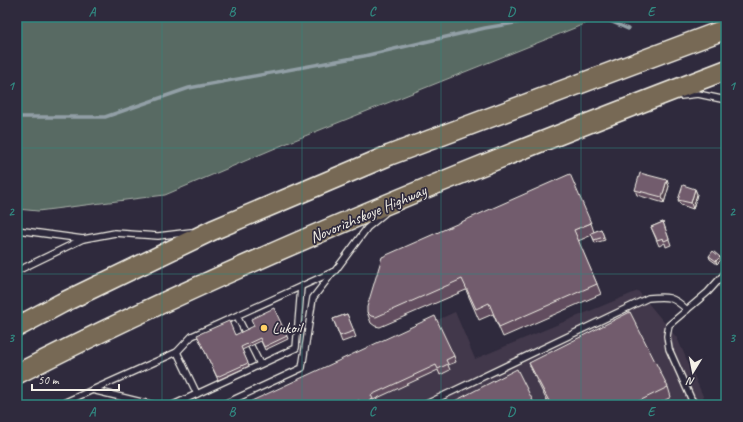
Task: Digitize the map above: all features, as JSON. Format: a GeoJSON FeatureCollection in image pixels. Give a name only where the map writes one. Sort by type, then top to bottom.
{"type":"FeatureCollection","features":[{"type":"Feature","properties":{"kind":"highway"},"geometry":{"type":"LineString","coordinates":[[17,327],[62,303],[213,230],[390,155],[726,30]]}},
{"type":"Feature","properties":{"kind":"highway","name":"Novorizhskoye Highway"},"geometry":{"type":"LineString","coordinates":[[17,374],[89,337],[210,281],[402,199],[726,70]]}},
{"type":"Feature","properties":{"kind":"lane"},"geometry":{"type":"LineString","coordinates":[[653,98],[698,94],[726,100]]}},
{"type":"Feature","properties":{"kind":"lane"},"geometry":{"type":"LineString","coordinates":[[222,405],[302,368],[313,298],[367,228],[402,199]]}},
{"type":"Feature","properties":{"kind":"lane"},"geometry":{"type":"LineString","coordinates":[[17,230],[83,239]]}},
{"type":"Feature","properties":{"kind":"lane"},"geometry":{"type":"LineString","coordinates":[[17,271],[83,239],[115,233],[158,236],[213,230]]}},
{"type":"Feature","properties":{"kind":"lane"},"geometry":{"type":"LineString","coordinates":[[59,405],[177,352],[192,336],[334,271]]}},
{"type":"Feature","properties":{"kind":"lane"},"geometry":{"type":"LineString","coordinates":[[686,405],[694,403],[669,349],[667,336],[669,325],[708,292],[726,272]]}},
{"type":"Feature","properties":{"kind":"lane"},"geometry":{"type":"LineString","coordinates":[[173,405],[296,348],[301,286]]}},
{"type":"Feature","properties":{"kind":"lane"},"geometry":{"type":"LineString","coordinates":[[424,405],[648,298],[660,297],[676,300],[687,310]]}},
{"type":"Feature","properties":{"kind":"lane"},"geometry":{"type":"LineString","coordinates":[[237,316],[246,334]]}},
{"type":"Feature","properties":{"kind":"lane"},"geometry":{"type":"LineString","coordinates":[[251,346],[260,364]]}},
{"type":"Feature","properties":{"kind":"lane"},"geometry":{"type":"LineString","coordinates":[[177,352],[197,394]]}},
{"type":"Feature","properties":{"kind":"lane"},"geometry":{"type":"LineString","coordinates":[[92,390],[154,405]]}},
{"type":"Feature","properties":{"kind":"shaded area"},"geometry":{"type":"Polygon","coordinates":[[[638,291],[677,338],[707,405],[252,405],[455,312],[475,359],[638,291]]]}},
{"type":"Feature","properties":{"kind":"green space"},"geometry":{"type":"Polygon","coordinates":[[[17,17],[602,17],[285,144],[165,195],[38,211],[17,209],[17,17]]]}},
{"type":"Feature","properties":{"kind":"building"},"geometry":{"type":"Polygon","coordinates":[[[640,173],[667,180],[662,197],[635,190],[640,173]]]}},
{"type":"Feature","properties":{"kind":"building"},"geometry":{"type":"Polygon","coordinates":[[[570,174],[591,223],[574,230],[597,284],[499,327],[489,303],[476,309],[462,279],[376,317],[371,316],[367,312],[367,307],[382,257],[570,174]]]}},
{"type":"Feature","properties":{"kind":"building"},"geometry":{"type":"Polygon","coordinates":[[[683,185],[695,189],[691,203],[678,200],[683,185]]]}},
{"type":"Feature","properties":{"kind":"building"},"geometry":{"type":"Polygon","coordinates":[[[663,222],[669,239],[664,241],[663,238],[657,240],[651,227],[663,222]]]}},
{"type":"Feature","properties":{"kind":"building"},"geometry":{"type":"Polygon","coordinates":[[[601,229],[604,237],[594,240],[591,233],[601,229]]]}},
{"type":"Feature","properties":{"kind":"building"},"geometry":{"type":"Polygon","coordinates":[[[713,251],[720,257],[716,261],[709,256],[713,251]]]}},
{"type":"Feature","properties":{"kind":"building"},"geometry":{"type":"Polygon","coordinates":[[[274,308],[287,336],[264,347],[260,338],[241,347],[248,363],[217,377],[197,335],[229,321],[235,335],[254,326],[251,319],[274,308]]]}},
{"type":"Feature","properties":{"kind":"building"},"geometry":{"type":"Polygon","coordinates":[[[630,312],[668,387],[631,405],[551,405],[529,363],[630,312]]]}},
{"type":"Feature","properties":{"kind":"building"},"geometry":{"type":"Polygon","coordinates":[[[347,314],[354,331],[340,336],[333,319],[347,314]]]}},
{"type":"Feature","properties":{"kind":"building"},"geometry":{"type":"Polygon","coordinates":[[[435,316],[454,356],[446,360],[448,364],[438,369],[436,365],[371,395],[373,399],[361,405],[359,400],[350,405],[243,405],[435,316]]]}},
{"type":"Feature","properties":{"kind":"building"},"geometry":{"type":"Polygon","coordinates":[[[517,369],[535,405],[447,405],[517,369]]]}},
{"type":"Feature","properties":{"kind":"waterway"},"geometry":{"type":"LineString","coordinates":[[17,117],[105,117],[189,88],[364,56],[485,28],[550,17]]}},
{"type":"Feature","properties":{"kind":"waterway"},"geometry":{"type":"LineString","coordinates":[[601,17],[628,29]]}},
{"type":"Feature","properties":{"kind":"place","name":"Lukoil"},"geometry":{"type":"Point","coordinates":[264,328]}}]}
